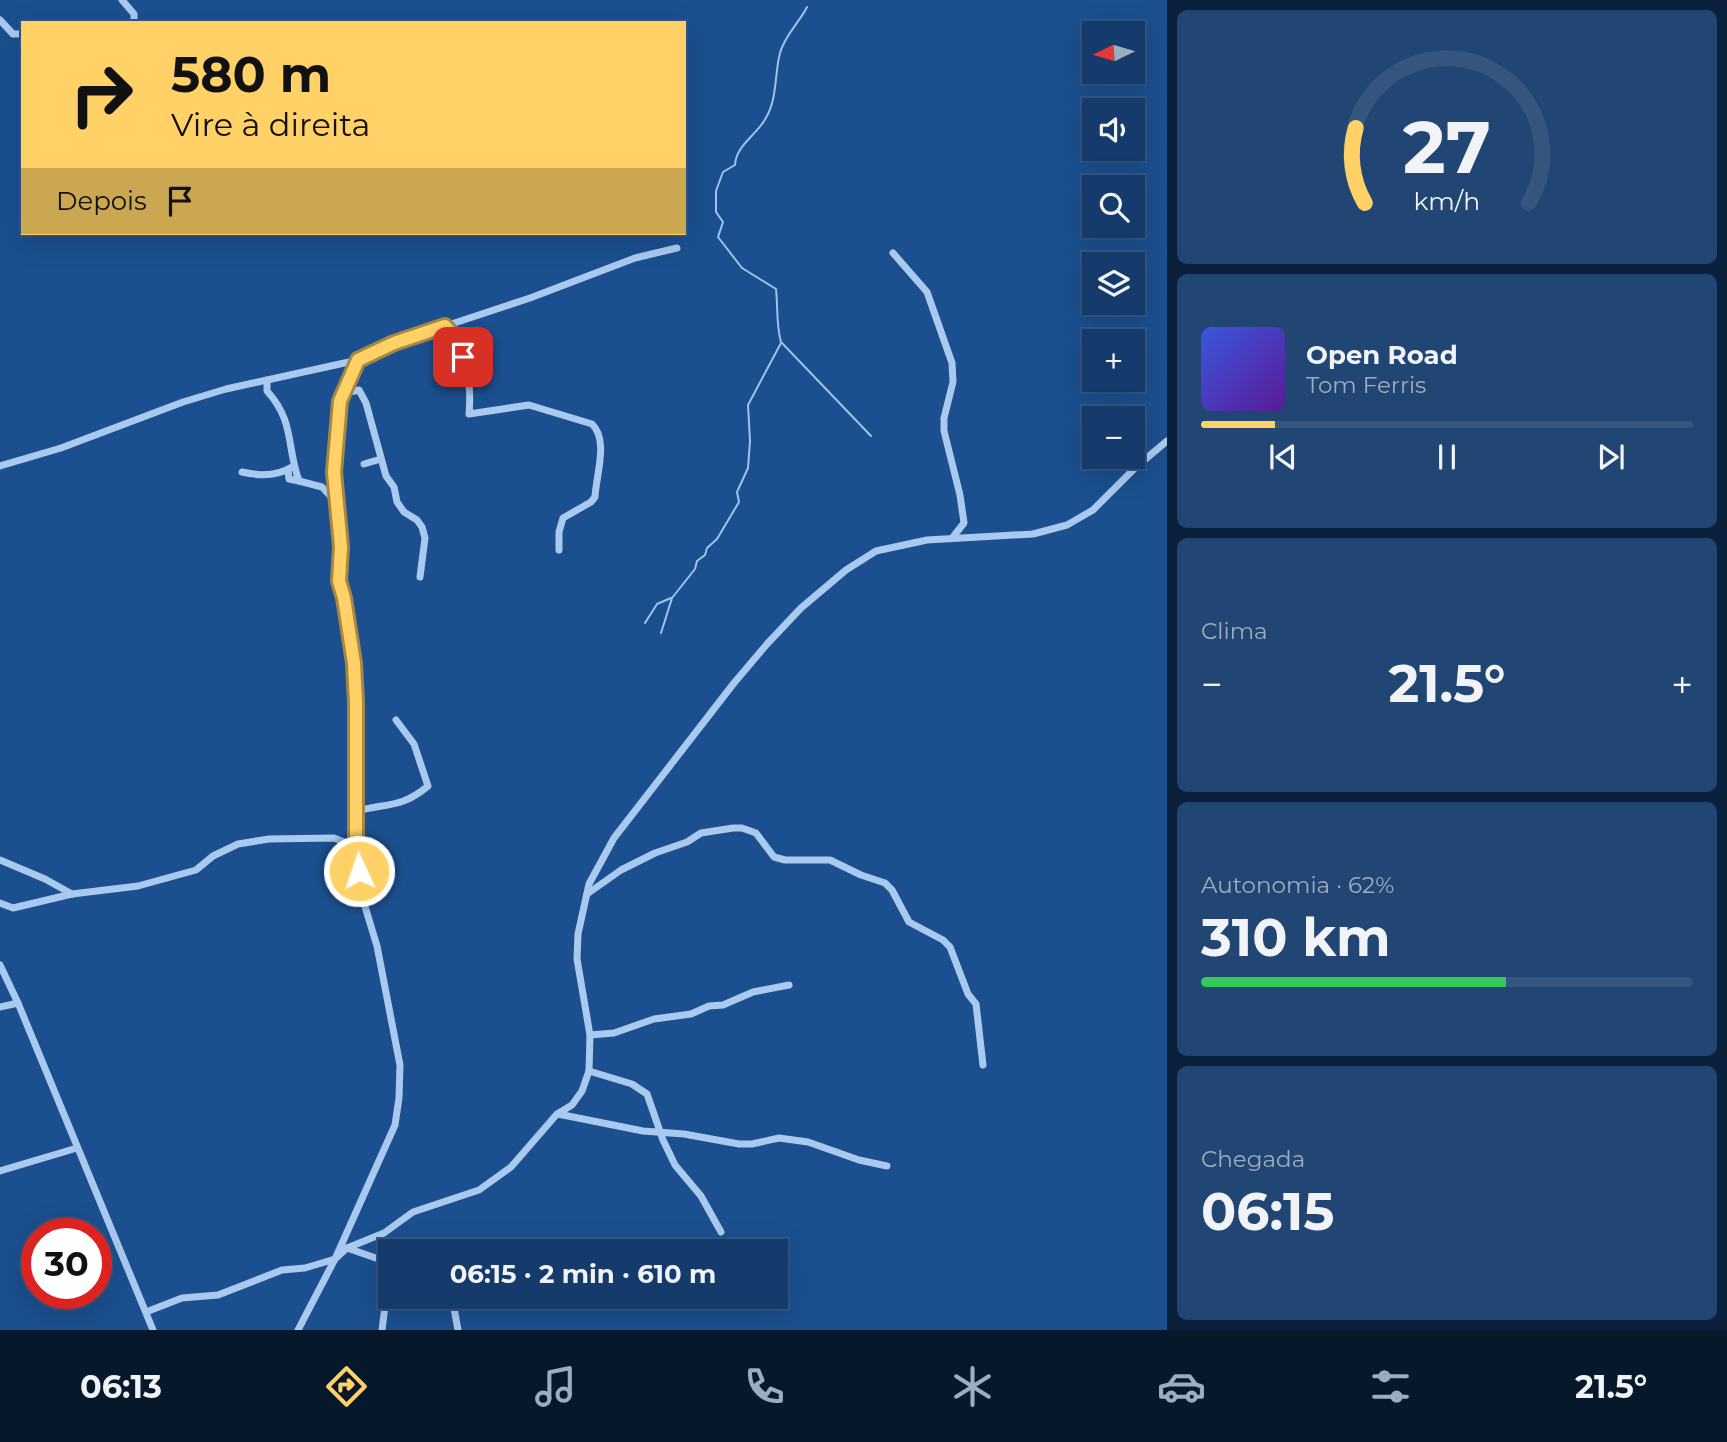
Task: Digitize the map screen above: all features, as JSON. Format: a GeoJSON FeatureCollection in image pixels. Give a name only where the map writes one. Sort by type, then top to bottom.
{"type":"FeatureCollection","features":[{"type":"Feature","properties":{"kind":"street"},"geometry":{"type":"LineString","coordinates":[[122,0],[134,14],[134,21]]}},
{"type":"Feature","properties":{"kind":"street"},"geometry":{"type":"LineString","coordinates":[[0,20],[13,34],[21,34]]}},
{"type":"Feature","properties":{"kind":"street"},"geometry":{"type":"LineString","coordinates":[[0,466],[61,448],[226,388],[358,360],[394,343],[530,298],[635,258],[677,248]]}},
{"type":"Feature","properties":{"kind":"street"},"geometry":{"type":"LineString","coordinates":[[893,253],[927,292],[952,363],[953,382],[944,418],[944,431],[964,523],[953,537]]}},
{"type":"Feature","properties":{"kind":"street"},"geometry":{"type":"LineString","coordinates":[[445,326],[456,338],[463,357],[470,392],[469,414],[529,405],[592,424],[597,429],[602,447],[595,497],[563,518],[559,532],[559,550]]}},
{"type":"Feature","properties":{"kind":"street"},"geometry":{"type":"LineString","coordinates":[[298,1330],[335,1259],[395,1125],[400,1098],[400,1065],[377,946],[360,890],[356,851],[354,663],[339,581],[341,547],[334,472],[340,401],[358,360]]}},
{"type":"Feature","properties":{"kind":"street"},"geometry":{"type":"LineString","coordinates":[[350,376],[366,403],[386,477],[394,487],[399,507],[422,527],[425,538],[420,577]]}},
{"type":"Feature","properties":{"kind":"street"},"geometry":{"type":"LineString","coordinates":[[263,381],[287,421],[291,468],[289,479],[325,489],[337,504]]}},
{"type":"Feature","properties":{"kind":"street"},"geometry":{"type":"LineString","coordinates":[[345,393],[359,390]]}},
{"type":"Feature","properties":{"kind":"street"},"geometry":{"type":"LineString","coordinates":[[146,1312],[182,1298],[218,1294],[282,1270],[305,1268],[335,1259],[347,1248],[384,1233],[413,1212],[480,1190],[511,1167],[557,1114],[572,1105],[582,1091],[589,1071],[590,1035],[577,959],[578,934],[587,894],[614,838],[767,644],[802,608],[860,559],[876,551],[927,540],[1033,534],[1067,525],[1093,510],[1167,441]]}},
{"type":"Feature","properties":{"kind":"street"},"geometry":{"type":"LineString","coordinates":[[364,464],[381,459]]}},
{"type":"Feature","properties":{"kind":"street"},"geometry":{"type":"LineString","coordinates":[[242,472],[259,476],[291,468]]}},
{"type":"Feature","properties":{"kind":"street"},"geometry":{"type":"LineString","coordinates":[[357,811],[397,804],[416,796],[428,786],[414,744],[396,720]]}},
{"type":"Feature","properties":{"kind":"street"},"geometry":{"type":"LineString","coordinates":[[587,894],[621,870],[655,853],[687,842],[701,833],[733,828],[756,833],[774,857],[785,860],[830,860],[885,883],[892,890],[909,922],[943,940],[950,947],[968,994],[976,1004],[983,1065]]}},
{"type":"Feature","properties":{"kind":"street"},"geometry":{"type":"LineString","coordinates":[[0,903],[13,908],[72,894],[134,887],[196,870],[213,856],[238,844],[269,839],[334,838],[349,844],[356,851]]}},
{"type":"Feature","properties":{"kind":"street"},"geometry":{"type":"LineString","coordinates":[[0,860],[72,894]]}},
{"type":"Feature","properties":{"kind":"street"},"geometry":{"type":"LineString","coordinates":[[0,965],[153,1330]]}},
{"type":"Feature","properties":{"kind":"street"},"geometry":{"type":"LineString","coordinates":[[590,1035],[614,1033],[653,1019],[691,1014],[709,1006],[723,1006],[753,992],[789,985]]}},
{"type":"Feature","properties":{"kind":"street"},"geometry":{"type":"LineString","coordinates":[[0,1007],[18,1003]]}},
{"type":"Feature","properties":{"kind":"street"},"geometry":{"type":"LineString","coordinates":[[589,1071],[605,1074],[641,1088],[651,1101],[660,1132],[676,1165],[701,1196],[721,1232]]}},
{"type":"Feature","properties":{"kind":"street"},"geometry":{"type":"LineString","coordinates":[[557,1114],[643,1131],[739,1144],[779,1138],[808,1142],[859,1160],[887,1166]]}},
{"type":"Feature","properties":{"kind":"street"},"geometry":{"type":"LineString","coordinates":[[0,1171],[77,1148]]}},
{"type":"Feature","properties":{"kind":"street"},"geometry":{"type":"LineString","coordinates":[[347,1248],[378,1260]]}},
{"type":"Feature","properties":{"kind":"street"},"geometry":{"type":"LineString","coordinates":[[382,1330],[385,1309]]}},
{"type":"Feature","properties":{"kind":"street"},"geometry":{"type":"LineString","coordinates":[[454,1309],[458,1330]]}},
{"type":"Feature","properties":{"kind":"waterway"},"geometry":{"type":"LineString","coordinates":[[807,7],[782,47],[774,96],[768,113],[742,147],[735,165],[723,172],[716,191],[716,212],[723,222],[718,237],[742,268],[776,289],[781,342],[871,436]]}},
{"type":"Feature","properties":{"kind":"waterway"},"geometry":{"type":"LineString","coordinates":[[661,633],[672,598],[695,569],[697,561],[717,539],[739,502],[737,492],[748,468],[748,405],[781,343]]}},
{"type":"Feature","properties":{"kind":"waterway"},"geometry":{"type":"LineString","coordinates":[[645,623],[657,604],[671,598]]}},
{"type":"Feature","properties":{"kind":"route"},"geometry":{"type":"LineString","coordinates":[[359,871],[356,851],[358,751],[354,663],[339,581],[341,547],[334,489],[340,401],[358,360],[394,343],[445,326],[456,338],[463,357]]}}]}
